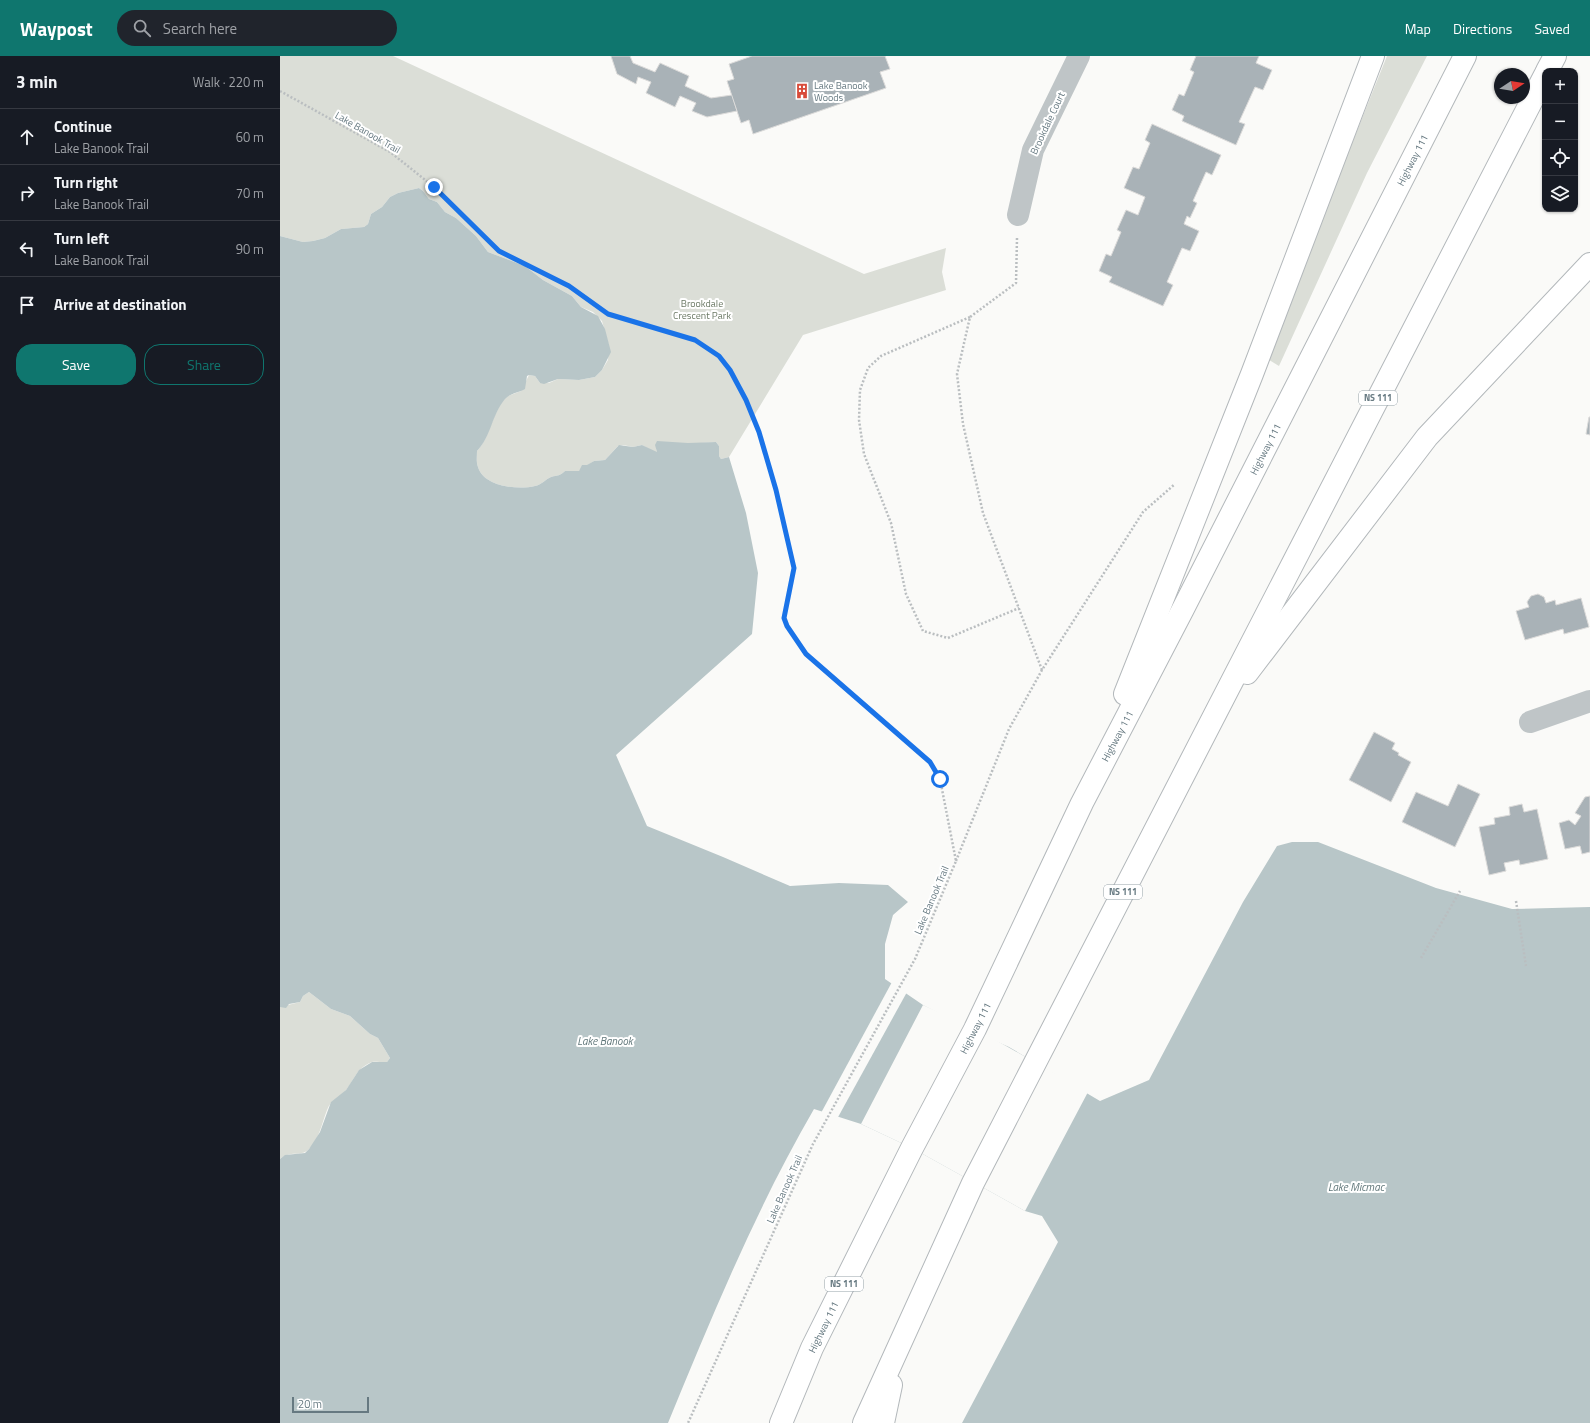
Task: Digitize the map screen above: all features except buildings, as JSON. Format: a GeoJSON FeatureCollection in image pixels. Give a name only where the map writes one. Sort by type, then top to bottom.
{"type":"FeatureCollection","features":[{"type":"Feature","properties":{"kind":"highway"},"geometry":{"type":"LineString","coordinates":[[1082,802],[1255,366],[1373,56]]}},
{"type":"Feature","properties":{"kind":"highway","name":"Highway 111"},"geometry":{"type":"LineString","coordinates":[[781,1423],[812,1348],[912,1148],[975,1028],[1082,802],[1183,609],[1465,56]]}},
{"type":"Feature","properties":{"kind":"highway"},"geometry":{"type":"LineString","coordinates":[[1549,68],[1555,56]]}},
{"type":"Feature","properties":{"kind":"highway","name":"NS 111"},"geometry":{"type":"LineString","coordinates":[[864,1423],[973,1183],[1542,81]]}},
{"type":"Feature","properties":{"kind":"highway"},"geometry":{"type":"LineString","coordinates":[[1211,721],[1427,437],[1590,264]]}},
{"type":"Feature","properties":{"kind":"highway"},"geometry":{"type":"LineString","coordinates":[[883,1423],[901,1340]]}},
{"type":"Feature","properties":{"kind":"street","name":"Brookdale Court"},"geometry":{"type":"LineString","coordinates":[[1018,215],[1033,150],[1079,56]]}},
{"type":"Feature","properties":{"kind":"street"},"geometry":{"type":"LineString","coordinates":[[1530,722],[1590,701]]}},
{"type":"Feature","properties":{"kind":"path","name":"Lake Banook Trail"},"geometry":{"type":"LineString","coordinates":[[280,91],[390,152],[434,187],[499,251],[569,286],[608,314],[695,340],[719,356],[730,370],[746,400],[759,432],[776,490],[794,568],[784,618],[787,626],[806,654],[930,762],[940,779],[956,861],[915,959],[813,1144],[688,1423]]}},
{"type":"Feature","properties":{"kind":"path"},"geometry":{"type":"LineString","coordinates":[[1018,215],[1016,282],[970,316],[880,356],[868,368],[860,390],[858,420],[864,454],[891,523],[906,594],[923,631],[948,638],[1019,608]]}},
{"type":"Feature","properties":{"kind":"path"},"geometry":{"type":"LineString","coordinates":[[970,316],[957,374],[963,424],[983,513],[1042,670]]}},
{"type":"Feature","properties":{"kind":"path"},"geometry":{"type":"LineString","coordinates":[[956,861],[1009,729],[1042,670],[1143,512],[1175,484]]}},
{"type":"Feature","properties":{"kind":"path"},"geometry":{"type":"LineString","coordinates":[[1421,958],[1460,891]]}},
{"type":"Feature","properties":{"kind":"path"},"geometry":{"type":"LineString","coordinates":[[1516,901],[1526,966]]}},
{"type":"Feature","properties":{"kind":"green space","name":"Brookdale Crescent Park"},"geometry":{"type":"Polygon","coordinates":[[[280,56],[393,56],[864,274],[946,248],[942,272],[946,290],[803,335],[729,457],[721,459],[719,456],[719,446],[716,442],[656,446],[657,452],[642,445],[633,447],[623,445],[618,446],[605,460],[594,461],[579,471],[565,471],[560,475],[551,477],[537,485],[528,487],[520,488],[502,486],[487,479],[481,474],[477,465],[477,451],[485,438],[495,414],[503,400],[508,396],[521,391],[529,375],[535,376],[540,383],[549,383],[558,379],[579,380],[595,377],[602,370],[608,360],[609,346],[602,321],[593,312],[581,307],[572,296],[543,280],[525,266],[488,252],[476,236],[456,218],[445,212],[437,202],[429,199],[419,188],[398,193],[390,197],[382,207],[371,214],[368,224],[364,227],[341,229],[325,238],[313,241],[303,242],[280,236],[280,56]]]}},
{"type":"Feature","properties":{"kind":"green space"},"geometry":{"type":"Polygon","coordinates":[[[1387,56],[1427,56],[1367,173],[1279,366],[1266,358],[1387,56]]]}},
{"type":"Feature","properties":{"kind":"green space"},"geometry":{"type":"Polygon","coordinates":[[[309,992],[331,1009],[350,1016],[370,1034],[378,1038],[390,1058],[387,1062],[372,1062],[359,1071],[346,1090],[329,1106],[318,1136],[308,1150],[302,1153],[284,1156],[280,1159],[280,1007],[300,1002],[303,996],[309,992]]]}},
{"type":"Feature","properties":{"kind":"water","name":"Lake Banook"},"geometry":{"type":"Polygon","coordinates":[[[419,188],[429,199],[437,202],[445,212],[456,218],[476,236],[488,252],[525,266],[543,280],[572,296],[581,307],[598,316],[605,329],[611,352],[602,370],[595,377],[579,380],[558,379],[544,384],[540,383],[535,376],[527,376],[525,389],[509,395],[497,411],[482,445],[477,451],[478,467],[481,474],[494,483],[502,486],[520,488],[535,486],[551,477],[560,475],[565,471],[579,471],[582,465],[587,465],[594,461],[605,460],[619,445],[633,447],[642,445],[657,452],[655,445],[657,441],[688,443],[716,442],[719,446],[719,456],[721,459],[729,457],[746,513],[758,573],[752,634],[616,755],[647,826],[790,886],[839,883],[888,885],[908,902],[893,915],[885,944],[885,979],[923,1005],[973,1031],[1009,1047],[1100,1101],[1149,1080],[1243,902],[1277,846],[1292,842],[1318,842],[1436,888],[1512,909],[1590,907],[1590,1423],[962,1423],[1058,1242],[1042,1216],[1025,1211],[912,1148],[861,1124],[814,1109],[754,1224],[718,1303],[668,1423],[280,1423],[280,1159],[285,1155],[305,1153],[320,1132],[331,1102],[346,1090],[359,1070],[372,1062],[387,1062],[390,1058],[378,1038],[370,1034],[350,1016],[331,1009],[309,992],[303,996],[300,1002],[289,1004],[286,1008],[280,1007],[280,236],[303,242],[313,241],[325,238],[341,229],[364,227],[368,224],[371,214],[382,207],[390,197],[398,193],[419,188]]]}},
{"type":"Feature","properties":{"kind":"pier"},"geometry":{"type":"Polygon","coordinates":[[[892,982],[907,992],[837,1119],[821,1113],[892,982]]]}},
{"type":"Feature","properties":{"kind":"pier"},"geometry":{"type":"Polygon","coordinates":[[[923,1005],[983,1033],[1088,1092],[1025,1211],[912,1148],[861,1124],[923,1005]]]}},
{"type":"Feature","properties":{"kind":"place","name":"Lake Banook Woods"},"geometry":{"type":"Point","coordinates":[802,91]}},
{"type":"Feature","properties":{"kind":"route"},"geometry":{"type":"LineString","coordinates":[[434,187],[499,251],[569,286],[608,314],[695,340],[719,356],[730,370],[746,400],[759,432],[776,490],[794,568],[784,618],[787,626],[806,654],[900,734],[930,762],[940,779]]}},
{"type":"Feature","properties":{"kind":"water label","name":"Lake Micmac"},"geometry":{"type":"Point","coordinates":[1356,1187]}}]}
